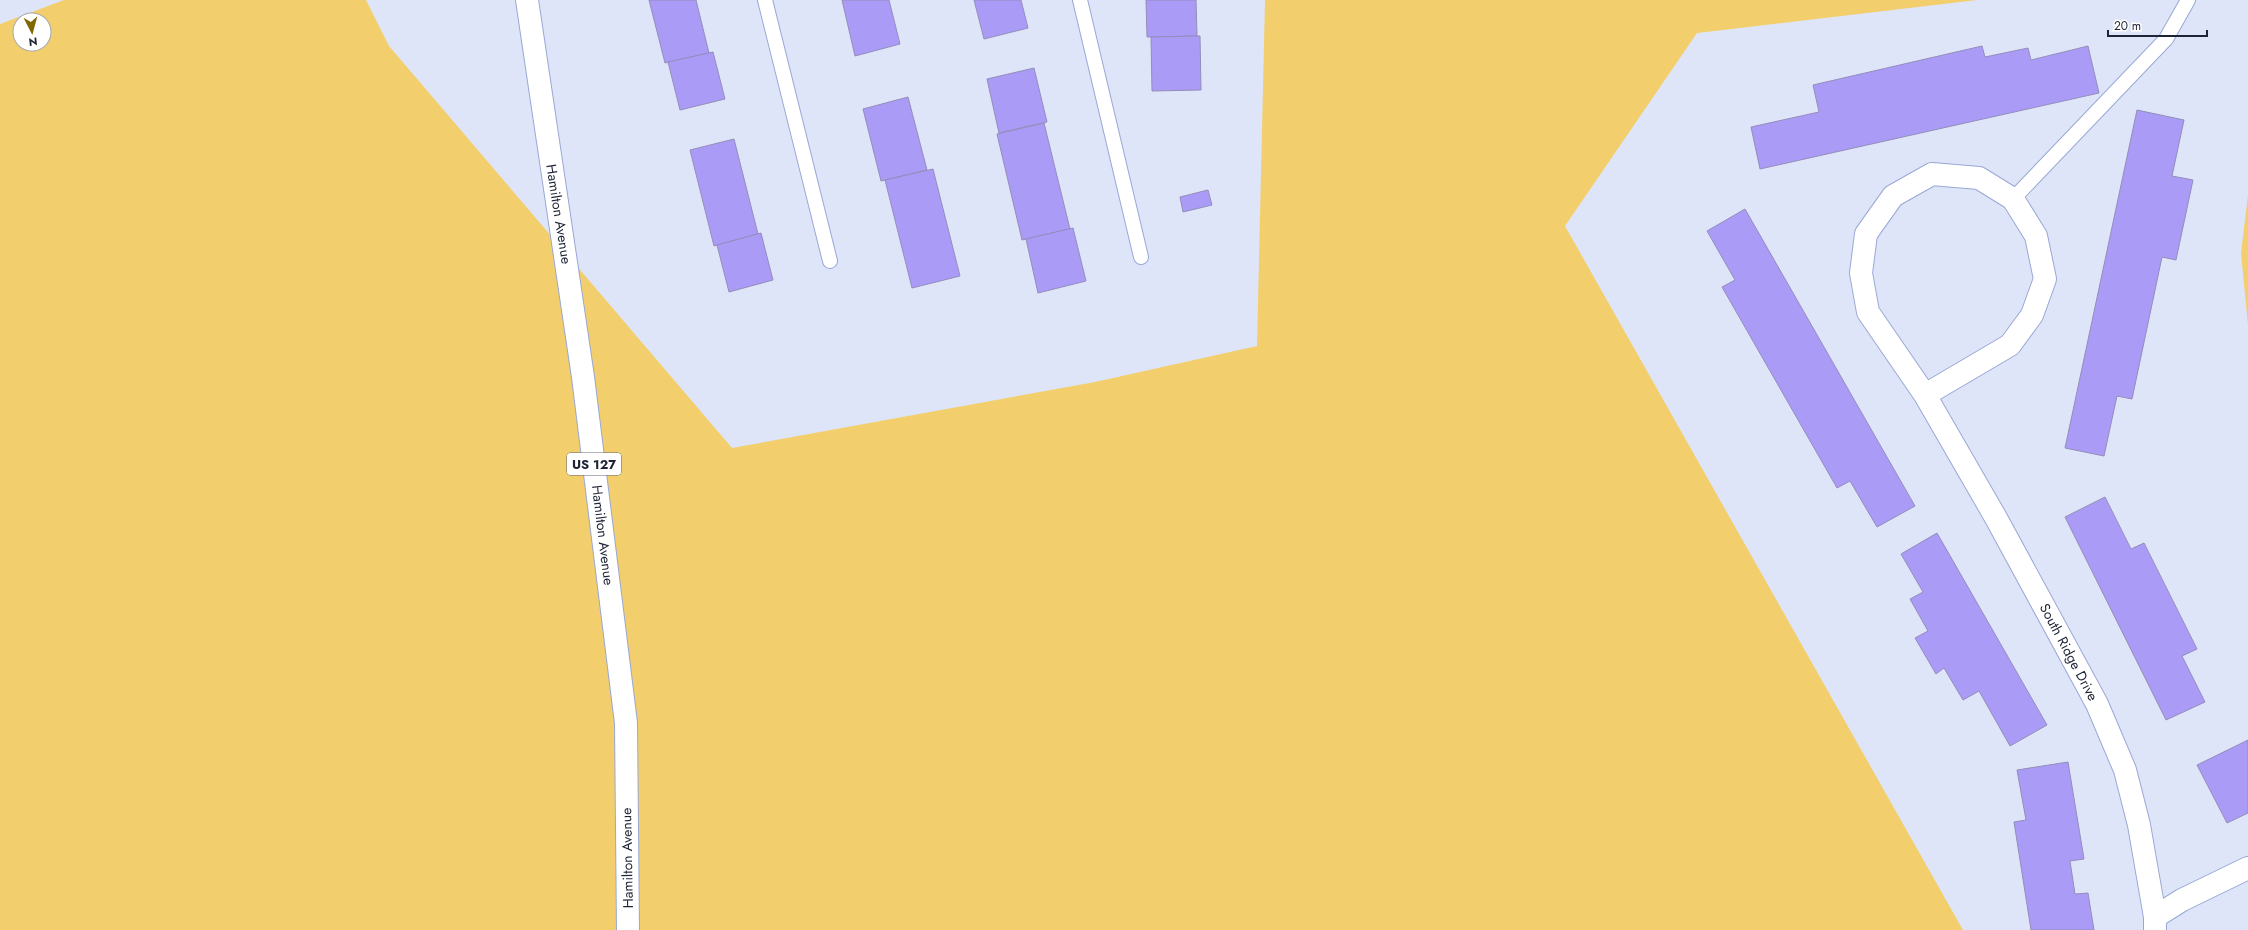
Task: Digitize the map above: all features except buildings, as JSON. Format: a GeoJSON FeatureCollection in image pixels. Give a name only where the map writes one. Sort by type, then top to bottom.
{"type":"FeatureCollection","features":[{"type":"Feature","properties":{"kind":"street","name":"Hamilton Avenue"},"geometry":{"type":"LineString","coordinates":[[527,0],[583,377],[626,723],[628,930]]}},
{"type":"Feature","properties":{"kind":"street","name":"South Ridge Drive"},"geometry":{"type":"LineString","coordinates":[[1925,395],[2010,345],[2032,315],[2045,279],[2036,236],[2013,199],[1979,178],[1932,174],[1893,196],[1866,234],[1861,273],[1868,312],[1925,395],[1996,518],[2097,704],[2125,770],[2139,825],[2155,924]]}},
{"type":"Feature","properties":{"kind":"street"},"geometry":{"type":"LineString","coordinates":[[2155,924],[2182,900],[2248,868]]}},
{"type":"Feature","properties":{"kind":"lane"},"geometry":{"type":"LineString","coordinates":[[765,0],[830,261]]}},
{"type":"Feature","properties":{"kind":"lane"},"geometry":{"type":"LineString","coordinates":[[1080,0],[1141,257]]}},
{"type":"Feature","properties":{"kind":"lane"},"geometry":{"type":"LineString","coordinates":[[2013,199],[2166,39],[2188,0]]}},
{"type":"Feature","properties":{"kind":"shaded area"},"geometry":{"type":"Polygon","coordinates":[[[64,0],[366,0],[389,46],[732,448],[1095,382],[1257,346],[1265,0],[1977,0],[1697,33],[1565,226],[1963,930],[0,930],[0,24],[12,20],[12,52],[52,52],[52,12],[32,12],[64,0]]]}},
{"type":"Feature","properties":{"kind":"shaded area"},"geometry":{"type":"Polygon","coordinates":[[[2248,195],[2248,325],[2241,253],[2248,195]]]}}]}
